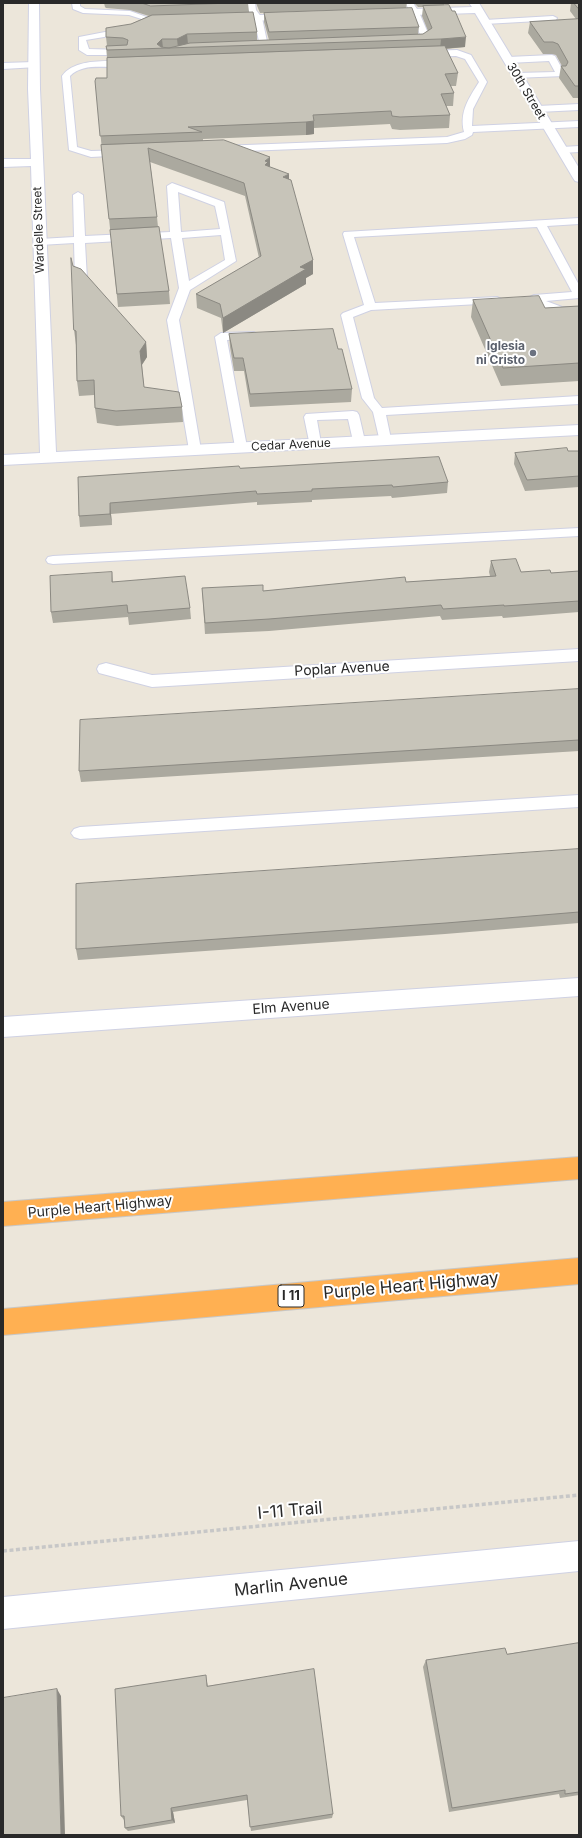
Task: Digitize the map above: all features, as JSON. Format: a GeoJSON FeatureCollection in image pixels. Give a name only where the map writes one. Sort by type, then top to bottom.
{"type":"FeatureCollection","features":[{"type":"Feature","properties":{"kind":"highway","name":"Purple Heart Highway"},"geometry":{"type":"LineString","coordinates":[[3,1214],[579,1168]]}},
{"type":"Feature","properties":{"kind":"highway","name":"Purple Heart Highway"},"geometry":{"type":"LineString","coordinates":[[3,1322],[579,1271]]}},
{"type":"Feature","properties":{"kind":"street","name":"Wardelle Street"},"geometry":{"type":"LineString","coordinates":[[34,3],[34,65],[48,458]]}},
{"type":"Feature","properties":{"kind":"street"},"geometry":{"type":"LineString","coordinates":[[376,14],[476,6]]}},
{"type":"Feature","properties":{"kind":"street","name":"30th Street"},"geometry":{"type":"LineString","coordinates":[[476,6],[579,178]]}},
{"type":"Feature","properties":{"kind":"street"},"geometry":{"type":"LineString","coordinates":[[214,19],[305,16]]}},
{"type":"Feature","properties":{"kind":"street"},"geometry":{"type":"LineString","coordinates":[[3,163],[37,162]]}},
{"type":"Feature","properties":{"kind":"street","name":"Cedar Avenue"},"geometry":{"type":"LineString","coordinates":[[3,460],[579,430]]}},
{"type":"Feature","properties":{"kind":"street","name":"Poplar Avenue"},"geometry":{"type":"LineString","coordinates":[[106,669],[152,681],[579,655]]}},
{"type":"Feature","properties":{"kind":"street","name":"Elm Avenue"},"geometry":{"type":"LineString","coordinates":[[3,1027],[579,987]]}},
{"type":"Feature","properties":{"kind":"street","name":"Marlin Avenue"},"geometry":{"type":"LineString","coordinates":[[3,1613],[579,1556]]}},
{"type":"Feature","properties":{"kind":"lane"},"geometry":{"type":"LineString","coordinates":[[76,3],[76,7],[84,11],[130,13],[158,21],[129,31],[88,37],[82,40],[83,50],[87,52],[108,54],[135,53]]}},
{"type":"Feature","properties":{"kind":"lane"},"geometry":{"type":"LineString","coordinates":[[251,3],[252,10],[258,18],[264,46]]}},
{"type":"Feature","properties":{"kind":"lane"},"geometry":{"type":"LineString","coordinates":[[398,41],[422,40],[426,38],[415,12],[409,3]]}},
{"type":"Feature","properties":{"kind":"lane"},"geometry":{"type":"LineString","coordinates":[[485,22],[553,18]]}},
{"type":"Feature","properties":{"kind":"lane"},"geometry":{"type":"LineString","coordinates":[[210,149],[448,140],[462,137],[469,133],[466,117],[468,109],[483,82],[468,57],[457,53],[418,55]]}},
{"type":"Feature","properties":{"kind":"lane"},"geometry":{"type":"LineString","coordinates":[[508,60],[552,58],[561,74],[517,76]]}},
{"type":"Feature","properties":{"kind":"lane"},"geometry":{"type":"LineString","coordinates":[[139,152],[91,154],[78,152],[72,148],[66,76],[69,71],[78,67],[144,64]]}},
{"type":"Feature","properties":{"kind":"lane"},"geometry":{"type":"LineString","coordinates":[[3,66],[34,65]]}},
{"type":"Feature","properties":{"kind":"lane"},"geometry":{"type":"LineString","coordinates":[[538,109],[579,107]]}},
{"type":"Feature","properties":{"kind":"lane"},"geometry":{"type":"LineString","coordinates":[[468,129],[579,124]]}},
{"type":"Feature","properties":{"kind":"lane"},"geometry":{"type":"LineString","coordinates":[[562,150],[579,149]]}},
{"type":"Feature","properties":{"kind":"lane"},"geometry":{"type":"LineString","coordinates":[[185,288],[231,261],[220,204],[172,186],[176,235],[185,288],[173,320],[195,450]]}},
{"type":"Feature","properties":{"kind":"lane"},"geometry":{"type":"LineString","coordinates":[[78,195],[81,279]]}},
{"type":"Feature","properties":{"kind":"lane"},"geometry":{"type":"LineString","coordinates":[[370,307],[348,234],[579,221]]}},
{"type":"Feature","properties":{"kind":"lane"},"geometry":{"type":"LineString","coordinates":[[540,223],[579,295],[530,298],[559,310],[579,311]]}},
{"type":"Feature","properties":{"kind":"lane"},"geometry":{"type":"LineString","coordinates":[[40,242],[225,232]]}},
{"type":"Feature","properties":{"kind":"lane"},"geometry":{"type":"LineString","coordinates":[[385,439],[378,412],[368,398],[347,315],[370,307],[511,299]]}},
{"type":"Feature","properties":{"kind":"lane"},"geometry":{"type":"LineString","coordinates":[[241,447],[221,338],[268,335]]}},
{"type":"Feature","properties":{"kind":"lane"},"geometry":{"type":"LineString","coordinates":[[378,412],[579,400]]}},
{"type":"Feature","properties":{"kind":"lane"},"geometry":{"type":"LineString","coordinates":[[314,443],[310,417],[353,415],[359,441]]}},
{"type":"Feature","properties":{"kind":"lane"},"geometry":{"type":"LineString","coordinates":[[53,560],[579,532]]}},
{"type":"Feature","properties":{"kind":"lane"},"geometry":{"type":"LineString","coordinates":[[80,833],[579,801]]}},
{"type":"Feature","properties":{"kind":"path","name":"I-11 Trail"},"geometry":{"type":"LineString","coordinates":[[3,1551],[579,1495]]}},
{"type":"Feature","properties":{"kind":"building"},"geometry":{"type":"Polygon","coordinates":[[[142,3],[231,3],[151,6],[142,3]]]}},
{"type":"Feature","properties":{"kind":"building"},"geometry":{"type":"Polygon","coordinates":[[[574,3],[579,3],[579,9],[574,3]]]}},
{"type":"Feature","properties":{"kind":"building"},"geometry":{"type":"Polygon","coordinates":[[[449,5],[452,11],[455,11],[466,37],[441,39],[169,48],[190,43],[423,34],[432,28],[423,6],[449,5]]]}},
{"type":"Feature","properties":{"kind":"building"},"geometry":{"type":"Polygon","coordinates":[[[412,8],[419,27],[269,32],[264,13],[412,8]]]}},
{"type":"Feature","properties":{"kind":"building"},"geometry":{"type":"Polygon","coordinates":[[[253,12],[257,32],[187,34],[177,39],[162,39],[157,44],[161,47],[169,48],[107,50],[106,46],[127,45],[128,40],[123,38],[106,37],[106,28],[131,24],[152,15],[253,12]]]}},
{"type":"Feature","properties":{"kind":"building"},"geometry":{"type":"Polygon","coordinates":[[[579,19],[579,86],[575,86],[561,66],[566,66],[568,62],[558,44],[553,42],[544,42],[530,22],[579,19]]]}},
{"type":"Feature","properties":{"kind":"building"},"geometry":{"type":"Polygon","coordinates":[[[445,46],[458,73],[445,74],[454,93],[441,94],[450,115],[400,117],[392,116],[391,111],[313,115],[314,121],[306,122],[188,127],[202,132],[100,136],[95,81],[96,78],[107,78],[107,58],[445,46]]]}},
{"type":"Feature","properties":{"kind":"building"},"geometry":{"type":"Polygon","coordinates":[[[224,140],[270,157],[265,161],[268,162],[265,165],[289,174],[283,177],[291,180],[313,260],[300,267],[306,269],[223,318],[220,304],[196,294],[261,256],[244,183],[148,148],[157,217],[109,219],[101,145],[224,140]]]}},
{"type":"Feature","properties":{"kind":"building"},"geometry":{"type":"Polygon","coordinates":[[[159,227],[169,291],[117,294],[110,230],[159,227]]]}},
{"type":"Feature","properties":{"kind":"building"},"geometry":{"type":"Polygon","coordinates":[[[71,258],[73,266],[81,269],[146,342],[140,351],[144,387],[179,392],[182,407],[116,411],[95,408],[94,380],[77,381],[76,331],[74,330],[71,258]]]}},
{"type":"Feature","properties":{"kind":"building","name":"Iglesia ni Cristo"},"geometry":{"type":"Polygon","coordinates":[[[539,296],[545,308],[579,306],[579,363],[503,368],[473,300],[539,296]]]}},
{"type":"Feature","properties":{"kind":"building"},"geometry":{"type":"Polygon","coordinates":[[[333,329],[338,349],[342,349],[352,389],[250,394],[243,358],[234,358],[229,334],[333,329]]]}},
{"type":"Feature","properties":{"kind":"building"},"geometry":{"type":"Polygon","coordinates":[[[567,448],[568,451],[579,451],[579,476],[527,480],[515,453],[567,448]]]}},
{"type":"Feature","properties":{"kind":"building"},"geometry":{"type":"Polygon","coordinates":[[[439,457],[448,482],[393,487],[392,485],[312,489],[312,491],[257,494],[256,491],[110,503],[110,514],[79,516],[78,477],[239,466],[240,468],[439,457]]]}},
{"type":"Feature","properties":{"kind":"building"},"geometry":{"type":"Polygon","coordinates":[[[516,559],[521,572],[550,570],[551,573],[579,571],[579,601],[443,609],[441,605],[205,623],[202,588],[263,585],[263,591],[405,577],[406,582],[496,576],[491,561],[516,559]]]}},
{"type":"Feature","properties":{"kind":"building"},"geometry":{"type":"Polygon","coordinates":[[[112,572],[112,582],[185,576],[190,608],[128,613],[127,605],[51,612],[50,576],[112,572]]]}},
{"type":"Feature","properties":{"kind":"building"},"geometry":{"type":"Polygon","coordinates":[[[579,689],[579,740],[79,771],[80,720],[579,689]]]}},
{"type":"Feature","properties":{"kind":"building"},"geometry":{"type":"Polygon","coordinates":[[[579,849],[579,912],[446,923],[76,949],[76,884],[579,849]]]}},
{"type":"Feature","properties":{"kind":"building"},"geometry":{"type":"Polygon","coordinates":[[[579,1643],[579,1792],[565,1794],[565,1790],[452,1808],[426,1660],[505,1648],[507,1654],[579,1643]]]}},
{"type":"Feature","properties":{"kind":"building"},"geometry":{"type":"Polygon","coordinates":[[[314,1669],[333,1814],[250,1827],[247,1795],[171,1808],[172,1820],[125,1828],[124,1816],[121,1816],[115,1689],[206,1675],[207,1686],[314,1669]]]}},
{"type":"Feature","properties":{"kind":"building"},"geometry":{"type":"Polygon","coordinates":[[[57,1689],[61,1835],[3,1835],[3,1698],[57,1689]]]}},
{"type":"Feature","properties":{"kind":"place","name":"Iglesia ni Cristo"},"geometry":{"type":"Point","coordinates":[533,353]}}]}
